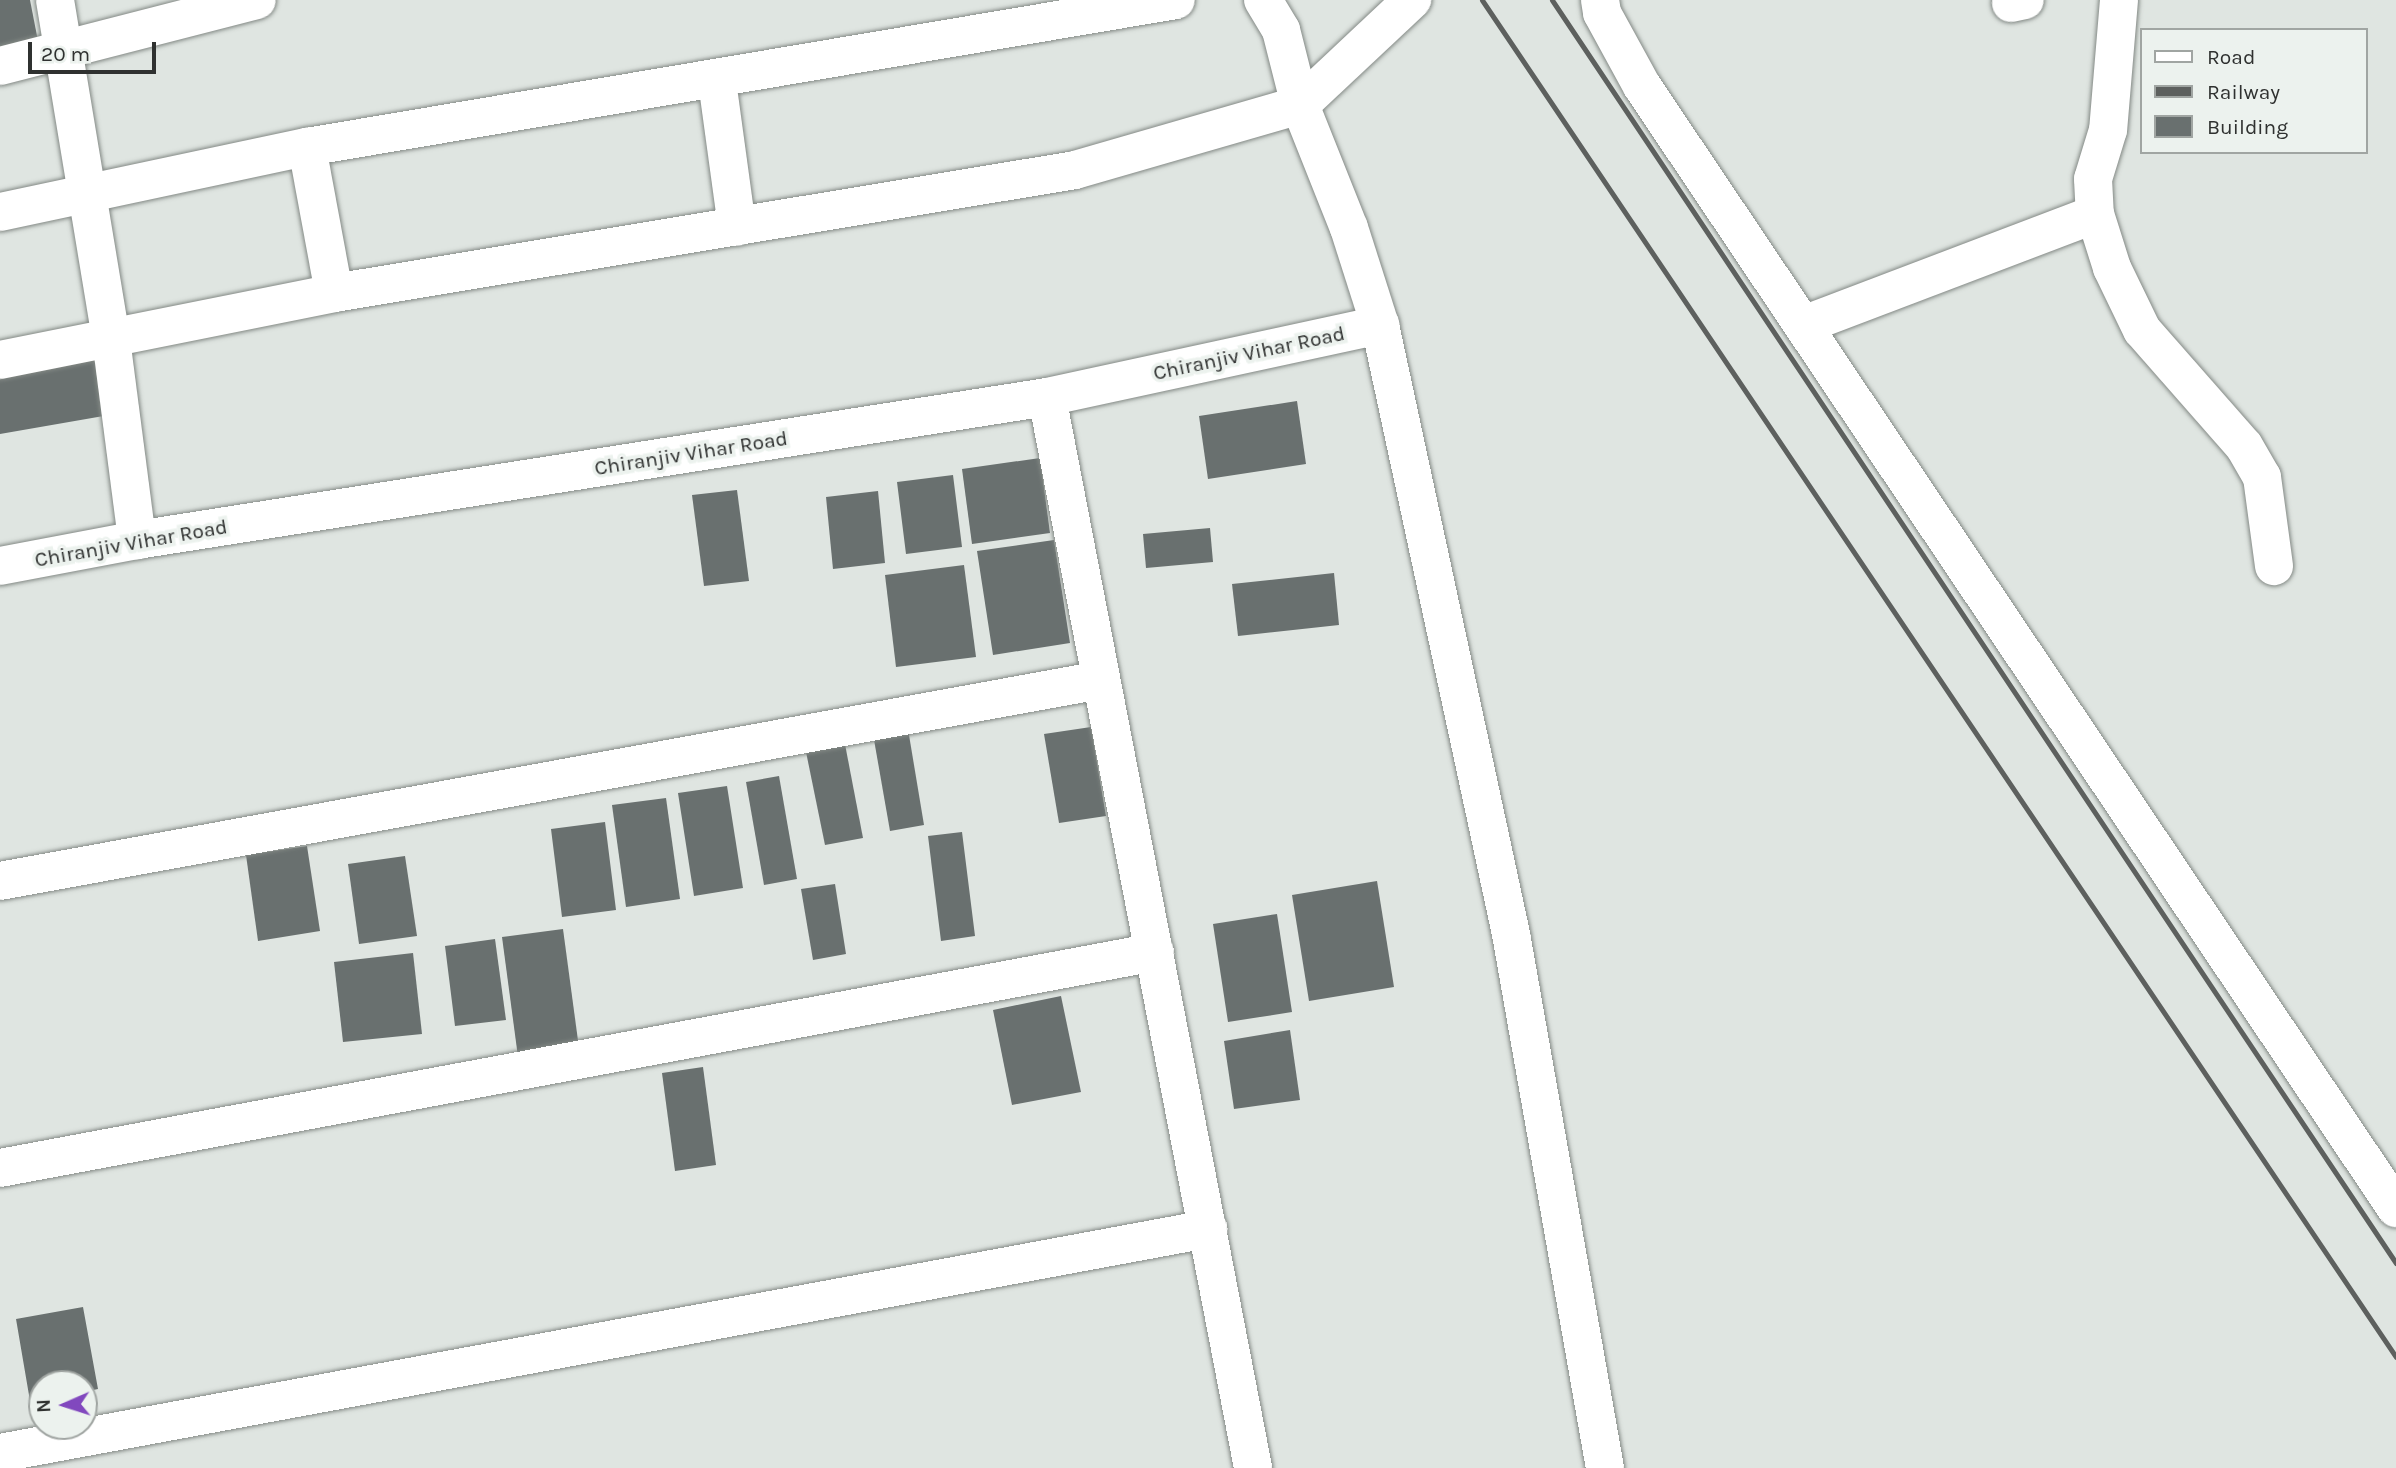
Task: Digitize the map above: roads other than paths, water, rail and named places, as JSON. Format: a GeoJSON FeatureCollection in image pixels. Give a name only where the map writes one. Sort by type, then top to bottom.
{"type":"FeatureCollection","features":[{"type":"Feature","properties":{"kind":"street"},"geometry":{"type":"LineString","coordinates":[[55,0],[111,339],[137,540]]}},
{"type":"Feature","properties":{"kind":"street"},"geometry":{"type":"LineString","coordinates":[[0,66],[257,0]]}},
{"type":"Feature","properties":{"kind":"street"},"geometry":{"type":"LineString","coordinates":[[0,212],[307,148],[717,81],[1176,0]]}},
{"type":"Feature","properties":{"kind":"street"},"geometry":{"type":"LineString","coordinates":[[1264,0],[1280,30],[1300,105],[1349,228],[1380,325],[1511,934],[1605,1468]]}},
{"type":"Feature","properties":{"kind":"street"},"geometry":{"type":"LineString","coordinates":[[0,360],[334,293],[1075,170],[1300,105],[1412,0]]}},
{"type":"Feature","properties":{"kind":"street"},"geometry":{"type":"LineString","coordinates":[[1600,0],[1602,13],[1642,86],[1807,324],[2396,1208]]}},
{"type":"Feature","properties":{"kind":"street"},"geometry":{"type":"LineString","coordinates":[[2119,0],[2108,130],[2093,179],[2095,214],[2112,268],[2142,330],[2244,446],[2262,477],[2274,566]]}},
{"type":"Feature","properties":{"kind":"street"},"geometry":{"type":"LineString","coordinates":[[717,81],[737,227]]}},
{"type":"Feature","properties":{"kind":"street"},"geometry":{"type":"LineString","coordinates":[[307,148],[334,293]]}},
{"type":"Feature","properties":{"kind":"street"},"geometry":{"type":"LineString","coordinates":[[1807,324],[2095,214]]}},
{"type":"Feature","properties":{"kind":"street","name":"Chiranjiv Vihar Road"},"geometry":{"type":"LineString","coordinates":[[0,566],[137,540],[1047,397],[1380,325]]}},
{"type":"Feature","properties":{"kind":"street"},"geometry":{"type":"LineString","coordinates":[[1047,397],[1253,1468]]}},
{"type":"Feature","properties":{"kind":"street"},"geometry":{"type":"LineString","coordinates":[[0,881],[1101,680]]}},
{"type":"Feature","properties":{"kind":"street"},"geometry":{"type":"LineString","coordinates":[[0,1168],[1155,952]]}},
{"type":"Feature","properties":{"kind":"street"},"geometry":{"type":"LineString","coordinates":[[0,1453],[1208,1229]]}},
{"type":"Feature","properties":{"kind":"railway"},"geometry":{"type":"LineString","coordinates":[[1482,0],[2396,1357]]}},
{"type":"Feature","properties":{"kind":"railway"},"geometry":{"type":"LineString","coordinates":[[1552,0],[2396,1263]]}}]}
